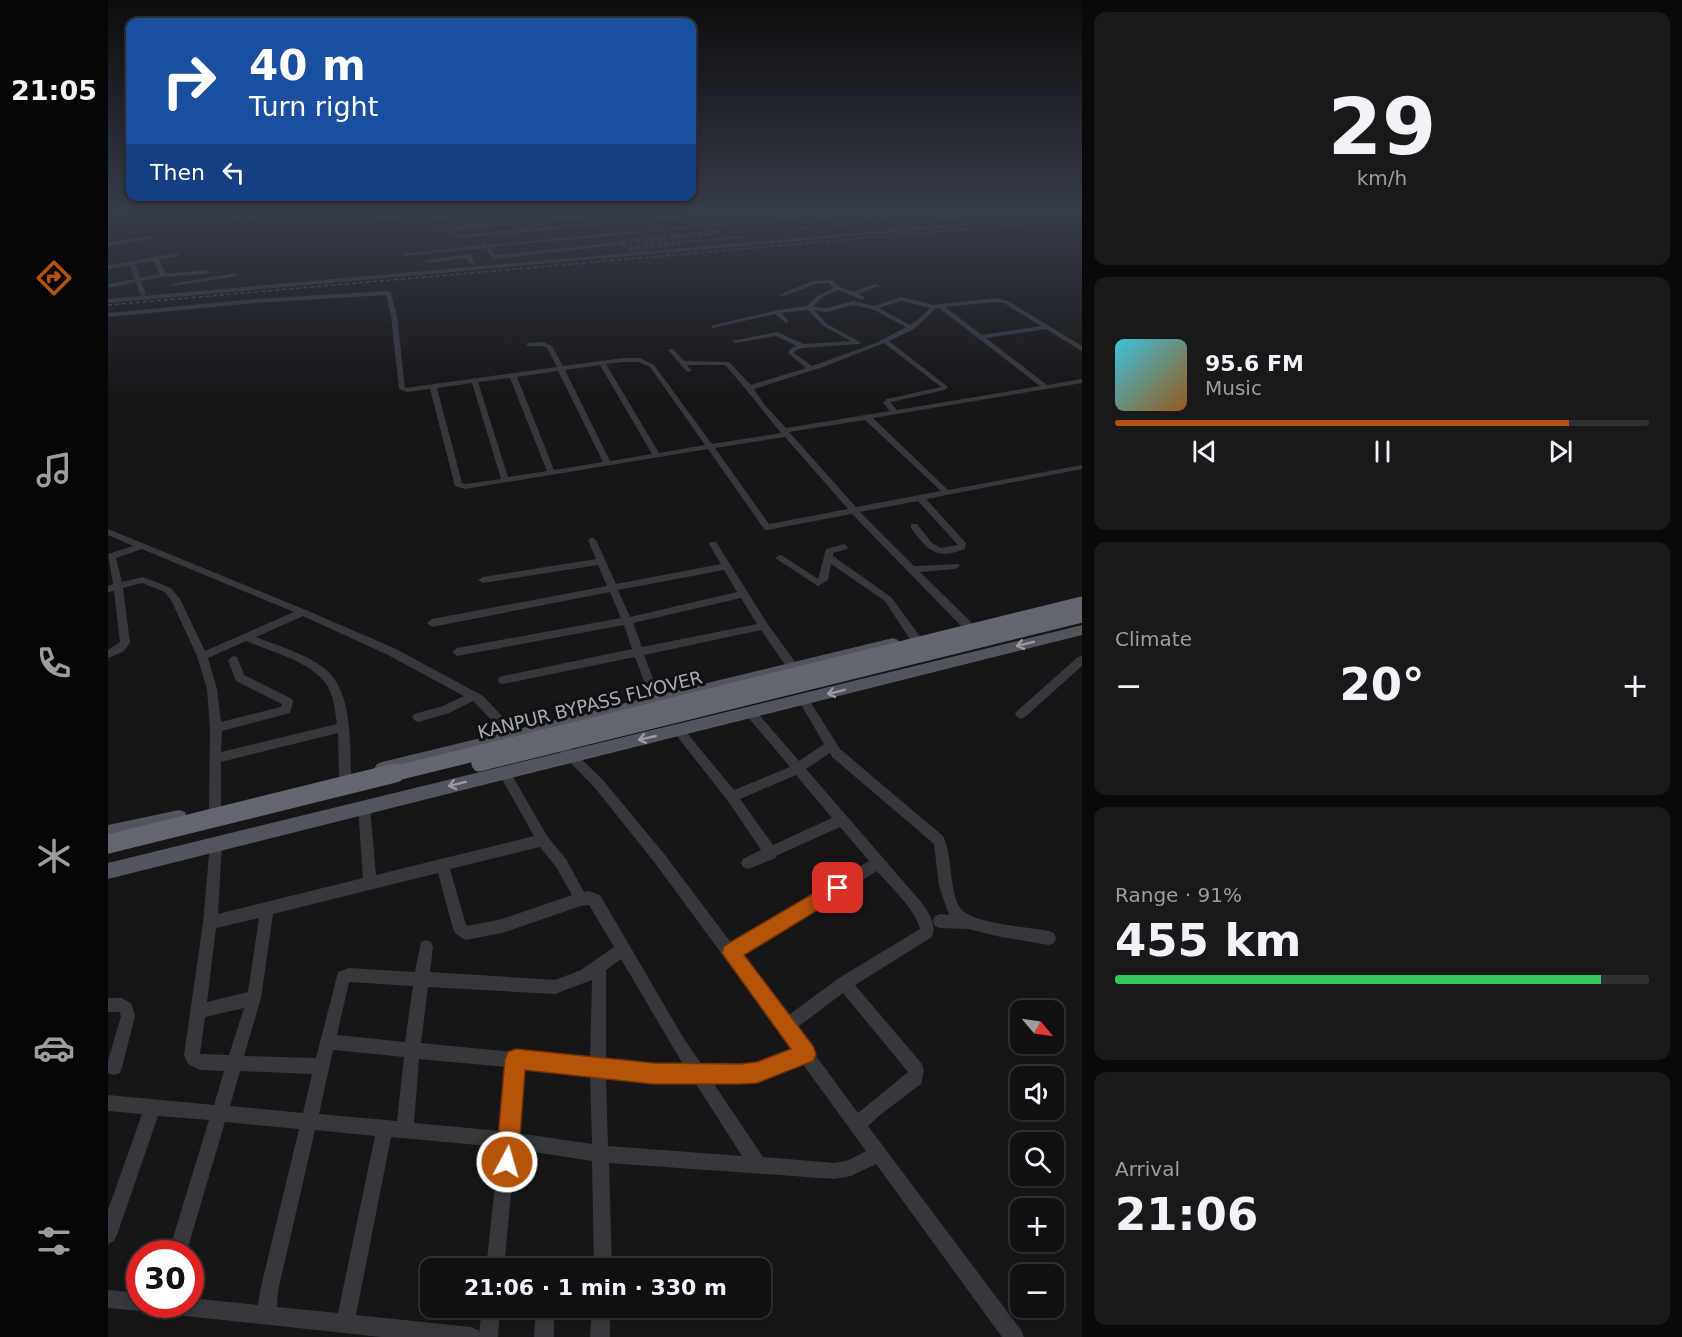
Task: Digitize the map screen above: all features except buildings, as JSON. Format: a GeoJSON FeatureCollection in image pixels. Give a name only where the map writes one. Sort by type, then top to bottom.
{"type":"FeatureCollection","features":[{"type":"Feature","properties":{"kind":"highway","name":"KANPUR BYPASS FLYOVER"},"geometry":{"type":"LineString","coordinates":[[108,844],[1082,604]]}},
{"type":"Feature","properties":{"kind":"highway","name":"KANPUR BYPASS FLYOVER"},"geometry":{"type":"LineString","coordinates":[[108,855],[1082,615]]}},
{"type":"Feature","properties":{"kind":"main road"},"geometry":{"type":"LineString","coordinates":[[108,833],[215,810],[792,666],[1082,598]]}},
{"type":"Feature","properties":{"kind":"main road"},"geometry":{"type":"LineString","coordinates":[[108,871],[570,755],[804,701],[1082,630]]}},
{"type":"Feature","properties":{"kind":"street"},"geometry":{"type":"LineString","coordinates":[[135,271],[143,294]]}},
{"type":"Feature","properties":{"kind":"street"},"geometry":{"type":"LineString","coordinates":[[108,301],[439,271]]}},
{"type":"Feature","properties":{"kind":"street"},"geometry":{"type":"LineString","coordinates":[[108,286],[163,275],[207,272]]}},
{"type":"Feature","properties":{"kind":"street"},"geometry":{"type":"LineString","coordinates":[[170,292],[177,275]]}},
{"type":"Feature","properties":{"kind":"street"},"geometry":{"type":"LineString","coordinates":[[173,284],[236,275]]}},
{"type":"Feature","properties":{"kind":"street"},"geometry":{"type":"LineString","coordinates":[[781,295],[820,281],[831,282],[838,288],[862,298]]}},
{"type":"Feature","properties":{"kind":"street"},"geometry":{"type":"LineString","coordinates":[[854,294],[877,285]]}},
{"type":"Feature","properties":{"kind":"street"},"geometry":{"type":"LineString","coordinates":[[809,308],[819,297],[838,288]]}},
{"type":"Feature","properties":{"kind":"street"},"geometry":{"type":"LineString","coordinates":[[108,315],[385,292],[389,294],[395,326],[396,364],[402,388],[475,382],[634,359],[650,363],[767,527],[1082,467]]}},
{"type":"Feature","properties":{"kind":"street"},"geometry":{"type":"LineString","coordinates":[[874,308],[901,299],[937,307],[1002,301],[1082,349]]}},
{"type":"Feature","properties":{"kind":"street"},"geometry":{"type":"LineString","coordinates":[[713,326],[778,312],[809,308],[825,310],[853,303],[874,308],[912,328]]}},
{"type":"Feature","properties":{"kind":"street"},"geometry":{"type":"LineString","coordinates":[[750,388],[812,369],[867,348],[924,321],[937,307]]}},
{"type":"Feature","properties":{"kind":"street"},"geometry":{"type":"LineString","coordinates":[[937,307],[981,337],[1046,387]]}},
{"type":"Feature","properties":{"kind":"street"},"geometry":{"type":"LineString","coordinates":[[809,308],[825,325],[867,348]]}},
{"type":"Feature","properties":{"kind":"street"},"geometry":{"type":"LineString","coordinates":[[778,312],[778,315],[786,321]]}},
{"type":"Feature","properties":{"kind":"street"},"geometry":{"type":"LineString","coordinates":[[981,337],[1048,327]]}},
{"type":"Feature","properties":{"kind":"street"},"geometry":{"type":"LineString","coordinates":[[735,341],[777,334],[803,346]]}},
{"type":"Feature","properties":{"kind":"street"},"geometry":{"type":"LineString","coordinates":[[1067,339],[1082,337]]}},
{"type":"Feature","properties":{"kind":"street"},"geometry":{"type":"LineString","coordinates":[[884,340],[945,387],[943,390],[889,400],[887,403],[895,412]]}},
{"type":"Feature","properties":{"kind":"street"},"geometry":{"type":"LineString","coordinates":[[812,369],[790,353],[793,349],[837,343],[849,345],[857,342]]}},
{"type":"Feature","properties":{"kind":"street"},"geometry":{"type":"LineString","coordinates":[[529,345],[549,345],[607,463]]}},
{"type":"Feature","properties":{"kind":"street"},"geometry":{"type":"LineString","coordinates":[[671,350],[689,371]]}},
{"type":"Feature","properties":{"kind":"street"},"geometry":{"type":"LineString","coordinates":[[602,363],[657,455]]}},
{"type":"Feature","properties":{"kind":"street"},"geometry":{"type":"LineString","coordinates":[[682,363],[727,363],[854,511],[967,625]]}},
{"type":"Feature","properties":{"kind":"street"},"geometry":{"type":"LineString","coordinates":[[513,376],[551,472]]}},
{"type":"Feature","properties":{"kind":"street"},"geometry":{"type":"LineString","coordinates":[[475,382],[505,480]]}},
{"type":"Feature","properties":{"kind":"street"},"geometry":{"type":"LineString","coordinates":[[433,387],[458,484],[465,487],[1081,382]]}},
{"type":"Feature","properties":{"kind":"street"},"geometry":{"type":"LineString","coordinates":[[867,417],[947,493]]}},
{"type":"Feature","properties":{"kind":"street"},"geometry":{"type":"LineString","coordinates":[[914,526],[934,550],[941,552],[962,547],[962,543],[920,498]]}},
{"type":"Feature","properties":{"kind":"street"},"geometry":{"type":"LineString","coordinates":[[108,532],[303,612],[392,652],[474,696],[516,735],[529,766]]}},
{"type":"Feature","properties":{"kind":"street"},"geometry":{"type":"LineString","coordinates":[[592,540],[627,621],[656,700]]}},
{"type":"Feature","properties":{"kind":"street"},"geometry":{"type":"LineString","coordinates":[[712,544],[763,626],[792,666]]}},
{"type":"Feature","properties":{"kind":"street"},"geometry":{"type":"LineString","coordinates":[[108,654],[125,643],[109,556],[142,546]]}},
{"type":"Feature","properties":{"kind":"street"},"geometry":{"type":"LineString","coordinates":[[780,558],[818,583],[823,580],[829,551],[844,547]]}},
{"type":"Feature","properties":{"kind":"street"},"geometry":{"type":"LineString","coordinates":[[828,556],[888,599],[915,638]]}},
{"type":"Feature","properties":{"kind":"street"},"geometry":{"type":"LineString","coordinates":[[483,580],[601,561]]}},
{"type":"Feature","properties":{"kind":"street"},"geometry":{"type":"LineString","coordinates":[[432,623],[727,566]]}},
{"type":"Feature","properties":{"kind":"street"},"geometry":{"type":"LineString","coordinates":[[912,569],[955,566]]}},
{"type":"Feature","properties":{"kind":"street"},"geometry":{"type":"LineString","coordinates":[[113,587],[143,580],[168,590],[175,599],[202,656],[212,689],[216,728],[215,810]]}},
{"type":"Feature","properties":{"kind":"street"},"geometry":{"type":"LineString","coordinates":[[457,652],[627,621],[743,594]]}},
{"type":"Feature","properties":{"kind":"street"},"geometry":{"type":"LineString","coordinates":[[202,656],[303,612]]}},
{"type":"Feature","properties":{"kind":"street"},"geometry":{"type":"LineString","coordinates":[[504,680],[763,626]]}},
{"type":"Feature","properties":{"kind":"street"},"geometry":{"type":"LineString","coordinates":[[246,637],[308,664],[326,675],[340,711],[343,727],[345,778]]}},
{"type":"Feature","properties":{"kind":"street"},"geometry":{"type":"LineString","coordinates":[[216,728],[285,710],[288,702],[240,678],[233,660]]}},
{"type":"Feature","properties":{"kind":"street"},"geometry":{"type":"LineString","coordinates":[[1021,714],[1082,660]]}},
{"type":"Feature","properties":{"kind":"street"},"geometry":{"type":"LineString","coordinates":[[418,717],[445,710],[474,696]]}},
{"type":"Feature","properties":{"kind":"street"},"geometry":{"type":"LineString","coordinates":[[804,701],[818,719],[830,746],[939,840],[943,850],[946,886],[955,913],[971,924]]}},
{"type":"Feature","properties":{"kind":"street"},"geometry":{"type":"LineString","coordinates":[[751,713],[917,908],[925,920],[927,932],[844,983],[786,1027]]}},
{"type":"Feature","properties":{"kind":"street"},"geometry":{"type":"LineString","coordinates":[[217,758],[343,727]]}},
{"type":"Feature","properties":{"kind":"street"},"geometry":{"type":"LineString","coordinates":[[546,728],[599,784],[660,859],[1014,1337]]}},
{"type":"Feature","properties":{"kind":"street"},"geometry":{"type":"LineString","coordinates":[[678,730],[732,797],[771,854]]}},
{"type":"Feature","properties":{"kind":"street"},"geometry":{"type":"LineString","coordinates":[[732,797],[797,769],[830,746]]}},
{"type":"Feature","properties":{"kind":"street"},"geometry":{"type":"LineString","coordinates":[[504,772],[543,840],[561,862],[581,899]]}},
{"type":"Feature","properties":{"kind":"street"},"geometry":{"type":"LineString","coordinates":[[364,807],[370,883]]}},
{"type":"Feature","properties":{"kind":"street"},"geometry":{"type":"LineString","coordinates":[[748,863],[841,820]]}},
{"type":"Feature","properties":{"kind":"street"},"geometry":{"type":"LineString","coordinates":[[210,923],[543,840]]}},
{"type":"Feature","properties":{"kind":"street"},"geometry":{"type":"LineString","coordinates":[[216,844],[210,923],[193,1059],[200,1062],[233,1064],[321,1066]]}},
{"type":"Feature","properties":{"kind":"street"},"geometry":{"type":"LineString","coordinates":[[731,953],[878,863]]}},
{"type":"Feature","properties":{"kind":"street"},"geometry":{"type":"LineString","coordinates":[[442,865],[459,929],[466,933],[502,926],[581,899],[595,900],[622,950],[758,1165]]}},
{"type":"Feature","properties":{"kind":"street"},"geometry":{"type":"LineString","coordinates":[[181,1240],[254,998],[267,908]]}},
{"type":"Feature","properties":{"kind":"street"},"geometry":{"type":"LineString","coordinates":[[940,921],[971,924],[1049,938]]}},
{"type":"Feature","properties":{"kind":"street"},"geometry":{"type":"LineString","coordinates":[[405,1130],[412,1050],[426,947]]}},
{"type":"Feature","properties":{"kind":"street"},"geometry":{"type":"LineString","coordinates":[[267,1315],[269,1291],[343,977],[349,975],[422,978],[555,987],[575,981],[622,950]]}},
{"type":"Feature","properties":{"kind":"street"},"geometry":{"type":"LineString","coordinates":[[598,966],[603,1258]]}},
{"type":"Feature","properties":{"kind":"street"},"geometry":{"type":"LineString","coordinates":[[844,983],[916,1070],[915,1078],[874,1109],[858,1125]]}},
{"type":"Feature","properties":{"kind":"street"},"geometry":{"type":"LineString","coordinates":[[198,1011],[254,998]]}},
{"type":"Feature","properties":{"kind":"street"},"geometry":{"type":"LineString","coordinates":[[108,1005],[121,1005],[126,1008],[128,1016],[114,1067]]}},
{"type":"Feature","properties":{"kind":"street"},"geometry":{"type":"LineString","coordinates":[[327,1042],[653,1074],[757,1072],[806,1054]]}},
{"type":"Feature","properties":{"kind":"street"},"geometry":{"type":"LineString","coordinates":[[496,1258],[516,1059]]}},
{"type":"Feature","properties":{"kind":"street"},"geometry":{"type":"LineString","coordinates":[[108,1103],[509,1140],[600,1154],[835,1171],[851,1168],[879,1153]]}},
{"type":"Feature","properties":{"kind":"street"},"geometry":{"type":"LineString","coordinates":[[108,1235],[153,1107]]}},
{"type":"Feature","properties":{"kind":"street"},"geometry":{"type":"LineString","coordinates":[[345,1324],[385,1128]]}},
{"type":"Feature","properties":{"kind":"street"},"geometry":{"type":"LineString","coordinates":[[108,1299],[126,1301]]}},
{"type":"Feature","properties":{"kind":"street"},"geometry":{"type":"LineString","coordinates":[[204,1309],[471,1337]]}},
{"type":"Feature","properties":{"kind":"street"},"geometry":{"type":"LineString","coordinates":[[488,1337],[490,1318]]}},
{"type":"Feature","properties":{"kind":"street"},"geometry":{"type":"LineString","coordinates":[[544,1337],[545,1318]]}},
{"type":"Feature","properties":{"kind":"street"},"geometry":{"type":"LineString","coordinates":[[600,1337],[601,1318]]}},
{"type":"Feature","properties":{"kind":"railway"},"geometry":{"type":"LineString","coordinates":[[108,305],[489,271]]}},
{"type":"Feature","properties":{"kind":"route"},"geometry":{"type":"LineString","coordinates":[[507,1162],[516,1059],[653,1074],[740,1074],[757,1072],[806,1054],[731,953],[838,888]]}}]}
